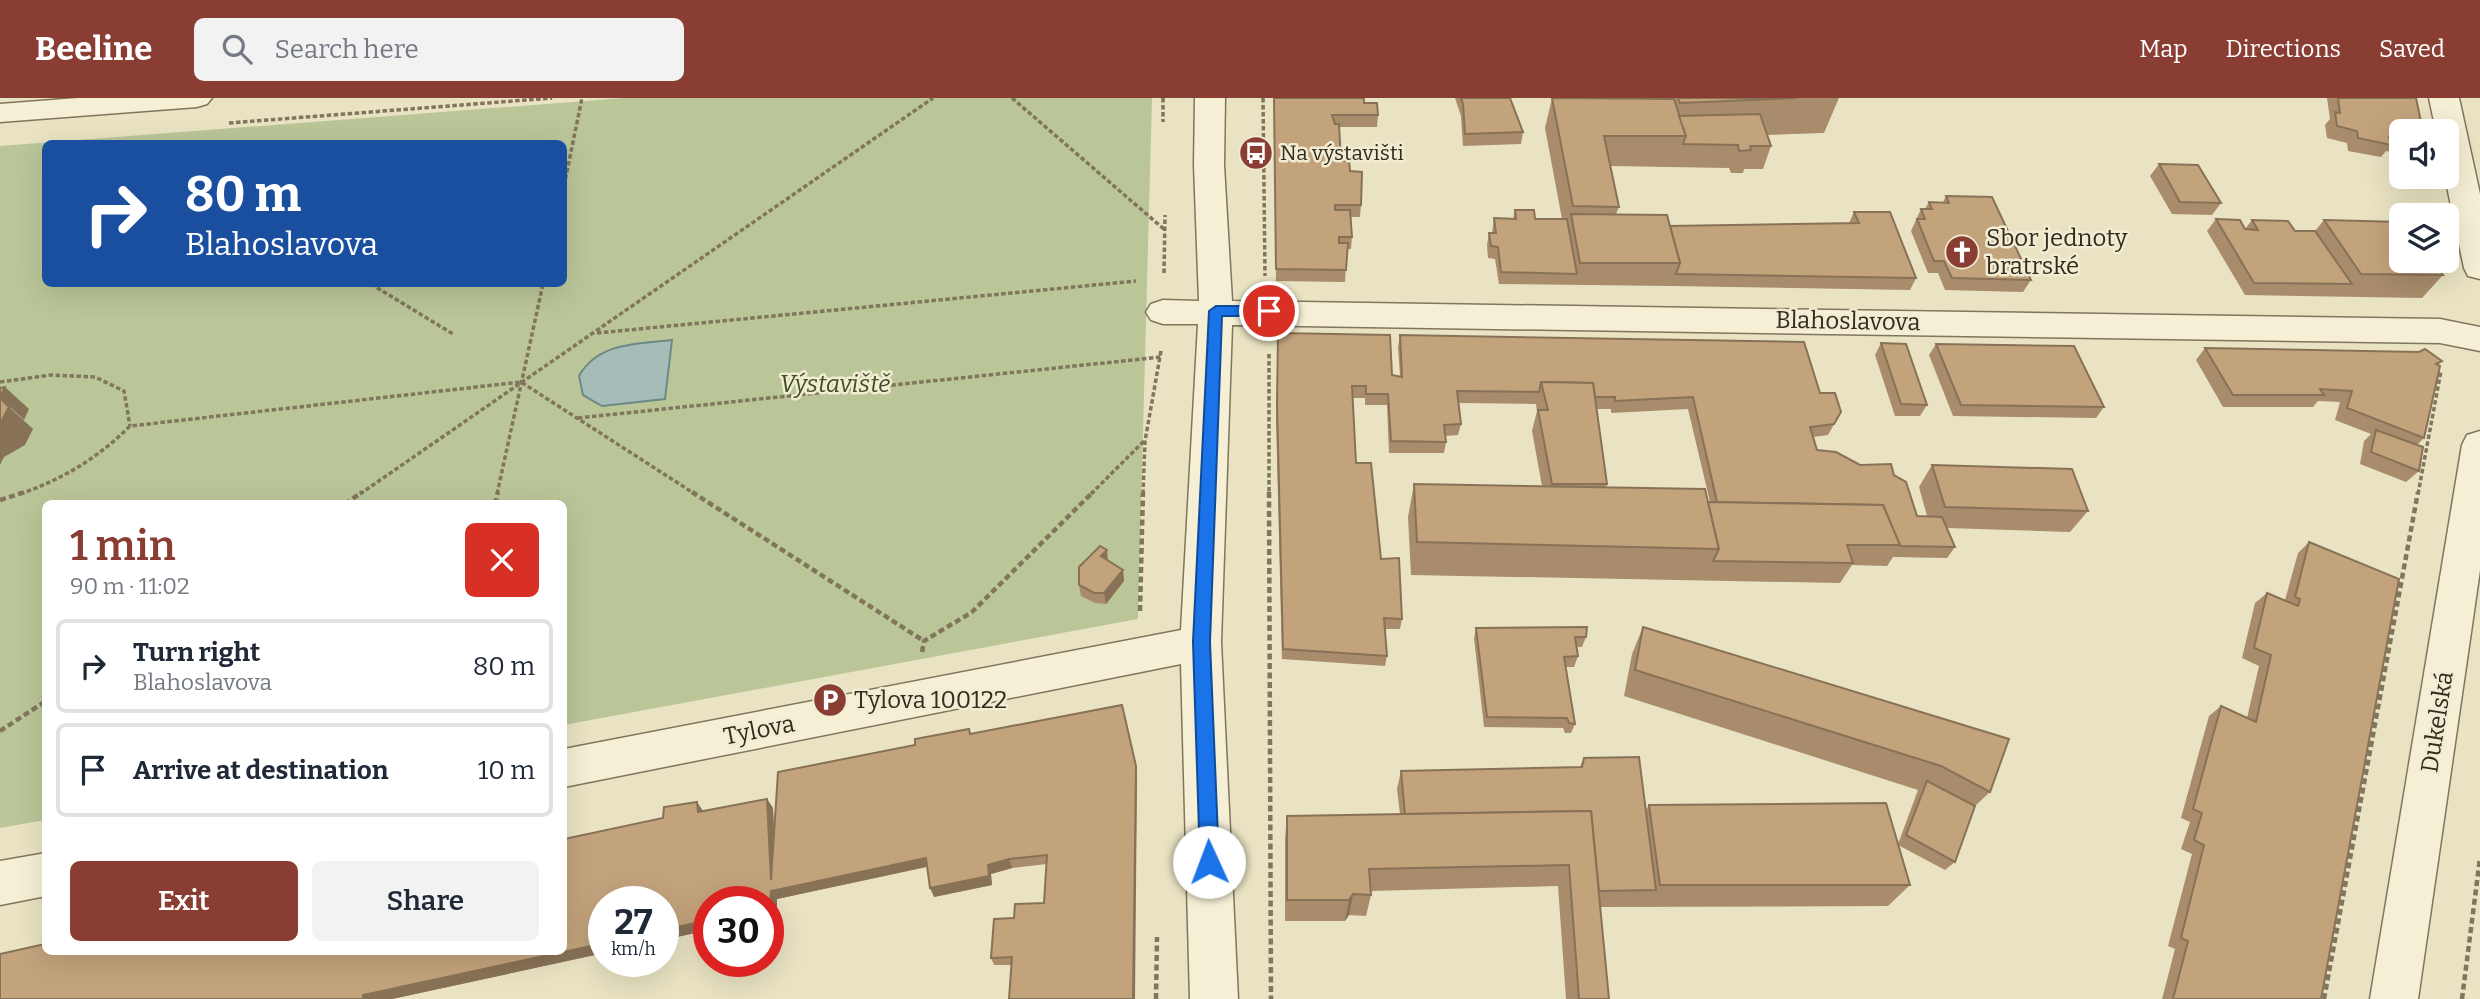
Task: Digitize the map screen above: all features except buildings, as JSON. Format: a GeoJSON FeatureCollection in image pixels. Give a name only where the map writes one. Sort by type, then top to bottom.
{"type":"FeatureCollection","features":[{"type":"Feature","properties":{"kind":"street"},"geometry":{"type":"LineString","coordinates":[[0,113],[197,98]]}},
{"type":"Feature","properties":{"kind":"street"},"geometry":{"type":"LineString","coordinates":[[1210,98],[1209,164],[1216,311],[1201,642],[1214,999]]}},
{"type":"Feature","properties":{"kind":"street"},"geometry":{"type":"LineString","coordinates":[[2444,98],[2480,268]]}},
{"type":"Feature","properties":{"kind":"street","name":"Blahoslavova"},"geometry":{"type":"LineString","coordinates":[[1163,312],[1269,311],[2440,331],[2480,339]]}},
{"type":"Feature","properties":{"kind":"street","name":"Dukelská"},"geometry":{"type":"LineString","coordinates":[[2394,999],[2480,445]]}},
{"type":"Feature","properties":{"kind":"street","name":"Tylova"},"geometry":{"type":"LineString","coordinates":[[567,767],[1083,665],[1140,657],[1201,642]]}},
{"type":"Feature","properties":{"kind":"street"},"geometry":{"type":"LineString","coordinates":[[0,883],[42,875]]}},
{"type":"Feature","properties":{"kind":"path"},"geometry":{"type":"LineString","coordinates":[[220,124],[552,98]]}},
{"type":"Feature","properties":{"kind":"path"},"geometry":{"type":"LineString","coordinates":[[567,171],[582,98]]}},
{"type":"Feature","properties":{"kind":"path"},"geometry":{"type":"LineString","coordinates":[[351,500],[933,98]]}},
{"type":"Feature","properties":{"kind":"path"},"geometry":{"type":"LineString","coordinates":[[1012,98],[1165,230]]}},
{"type":"Feature","properties":{"kind":"path"},"geometry":{"type":"LineString","coordinates":[[1263,98],[1265,285],[1269,311],[1271,999]]}},
{"type":"Feature","properties":{"kind":"path"},"geometry":{"type":"LineString","coordinates":[[595,333],[1137,281]]}},
{"type":"Feature","properties":{"kind":"path"},"geometry":{"type":"LineString","coordinates":[[376,287],[453,334]]}},
{"type":"Feature","properties":{"kind":"path"},"geometry":{"type":"LineString","coordinates":[[496,500],[542,287]]}},
{"type":"Feature","properties":{"kind":"path"},"geometry":{"type":"LineString","coordinates":[[2324,999],[2441,366],[2440,331]]}},
{"type":"Feature","properties":{"kind":"path"},"geometry":{"type":"LineString","coordinates":[[578,418],[1161,357]]}},
{"type":"Feature","properties":{"kind":"path"},"geometry":{"type":"LineString","coordinates":[[0,382],[51,375],[96,377],[124,391],[130,426]]}},
{"type":"Feature","properties":{"kind":"path"},"geometry":{"type":"LineString","coordinates":[[0,500],[38,489],[102,455],[130,426],[522,382],[924,641]]}},
{"type":"Feature","properties":{"kind":"path"},"geometry":{"type":"LineString","coordinates":[[921,654],[924,641],[972,612],[1145,441]]}},
{"type":"Feature","properties":{"kind":"path"},"geometry":{"type":"LineString","coordinates":[[0,731],[42,704]]}},
{"type":"Feature","properties":{"kind":"path"},"geometry":{"type":"LineString","coordinates":[[2462,999],[2480,858]]}},
{"type":"Feature","properties":{"kind":"green space","name":"Výstaviště"},"geometry":{"type":"Polygon","coordinates":[[[624,98],[1152,98],[1138,619],[567,724],[567,500],[42,500],[42,821],[0,828],[0,146],[42,143],[42,287],[567,287],[567,140],[78,140],[624,98]]]}},
{"type":"Feature","properties":{"kind":"water"},"geometry":{"type":"Polygon","coordinates":[[[672,340],[665,399],[602,406],[583,395],[579,376],[597,357],[633,344],[672,340]]]}},
{"type":"Feature","properties":{"kind":"place","name":"Na výstavišti"},"geometry":{"type":"Point","coordinates":[1256,153]}},
{"type":"Feature","properties":{"kind":"place","name":"Sbor jednoty bratrské"},"geometry":{"type":"Point","coordinates":[1962,252]}},
{"type":"Feature","properties":{"kind":"place","name":"Tylova 100122"},"geometry":{"type":"Point","coordinates":[830,700]}},
{"type":"Feature","properties":{"kind":"route"},"geometry":{"type":"LineString","coordinates":[[1209,862],[1201,642],[1211,362],[1216,311],[1269,311]]}}]}
